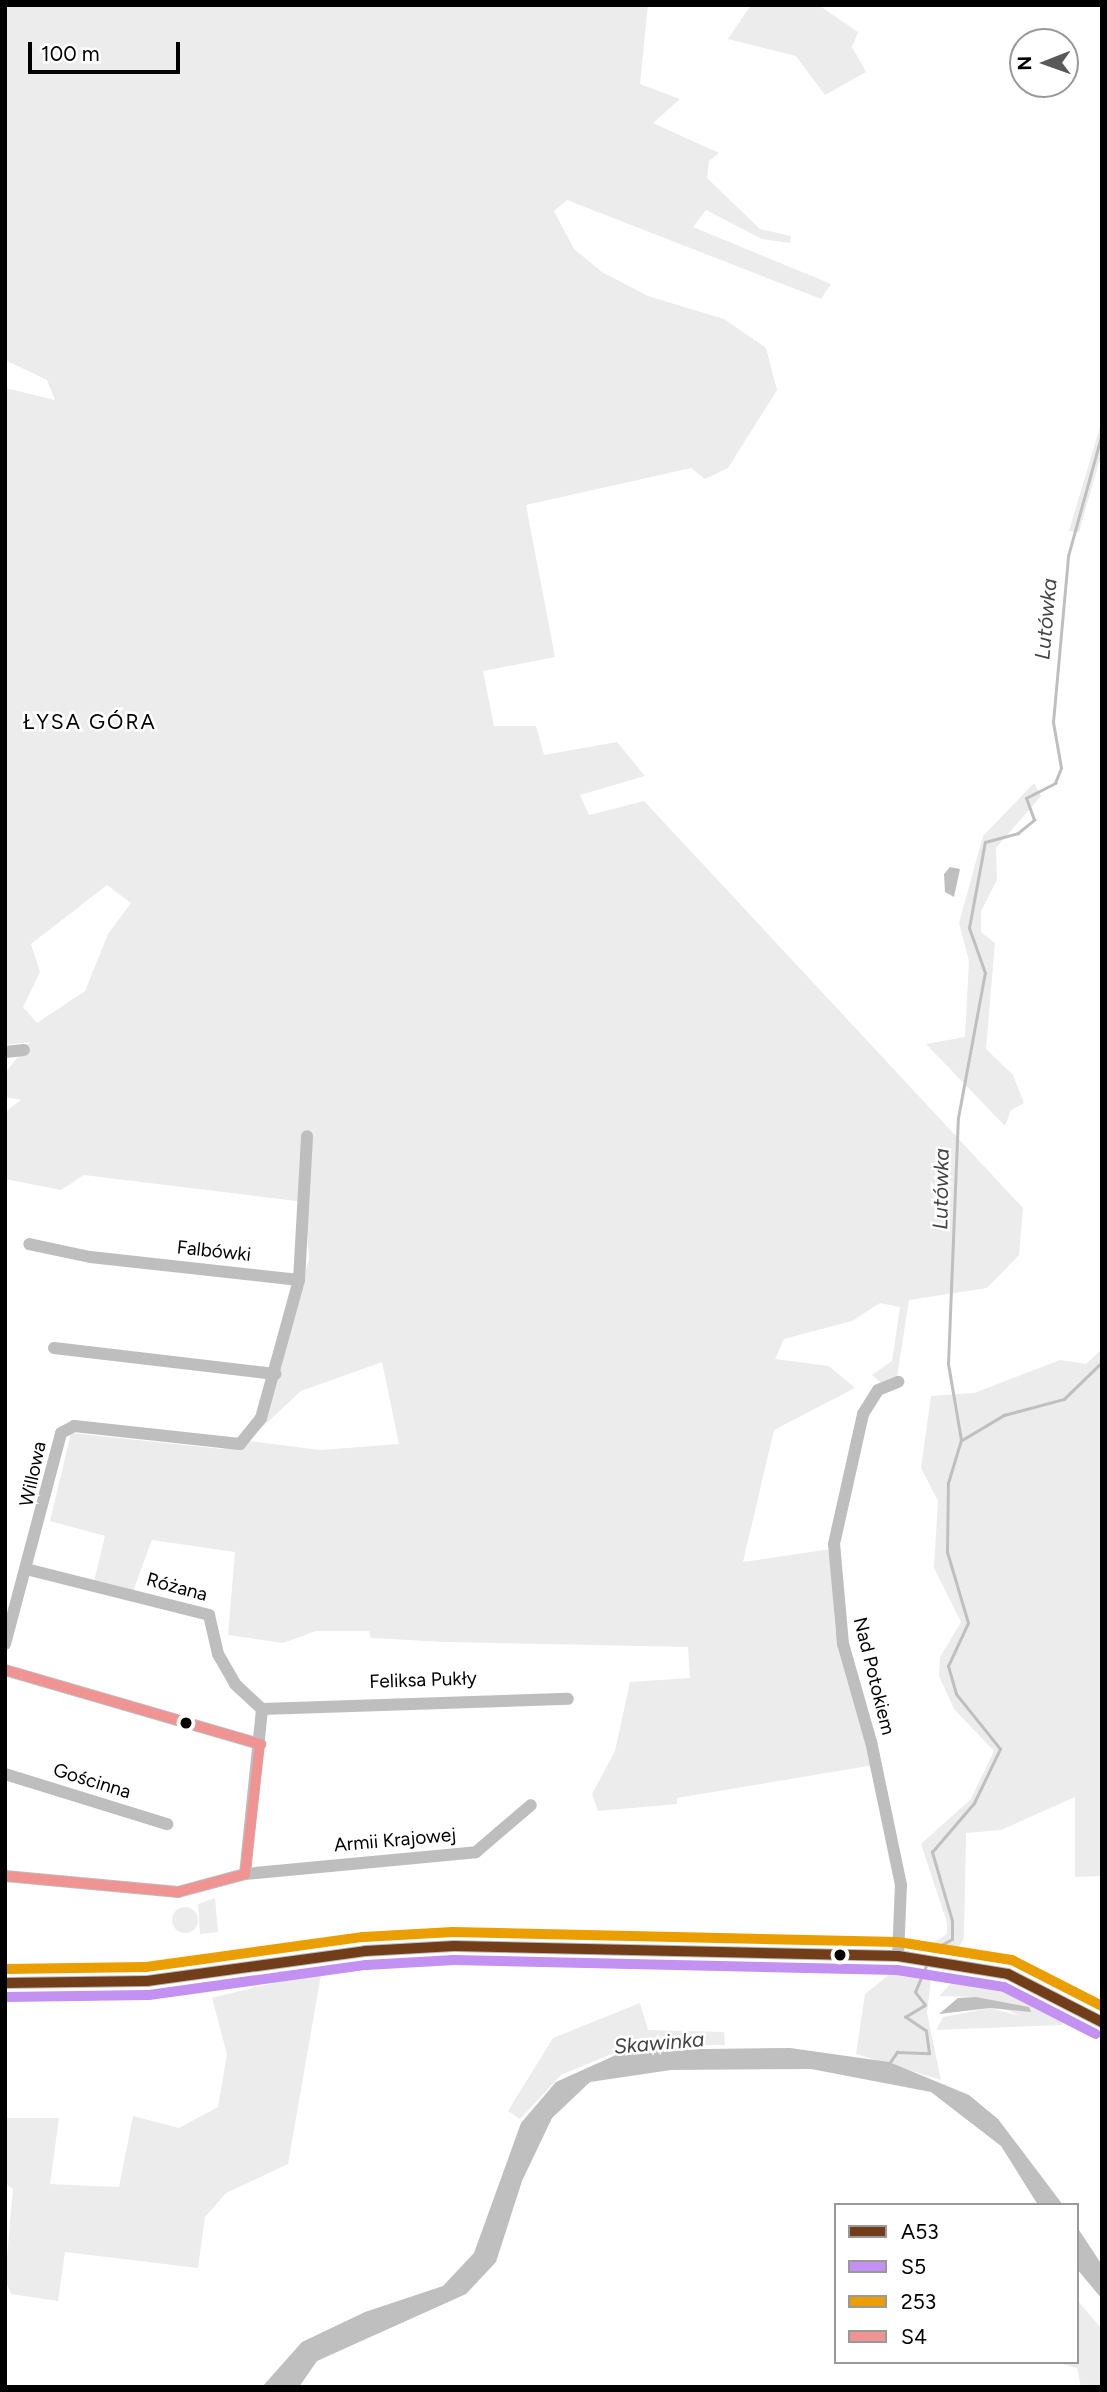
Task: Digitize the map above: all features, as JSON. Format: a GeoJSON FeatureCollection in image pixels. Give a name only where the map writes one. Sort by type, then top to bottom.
{"type":"FeatureCollection","features":[{"type":"Feature","properties":{"kind":"street"},"geometry":{"type":"LineString","coordinates":[[5,1052],[24,1050]]}},
{"type":"Feature","properties":{"kind":"street"},"geometry":{"type":"LineString","coordinates":[[54,1348],[275,1374],[299,1280],[307,1136]]}},
{"type":"Feature","properties":{"kind":"street","name":"Falbówki"},"geometry":{"type":"LineString","coordinates":[[30,1244],[90,1257],[299,1280]]}},
{"type":"Feature","properties":{"kind":"street","name":"Willowa"},"geometry":{"type":"LineString","coordinates":[[5,1644],[61,1433],[74,1426],[240,1444],[261,1418],[275,1374]]}},
{"type":"Feature","properties":{"kind":"street","name":"Nad Potokiem"},"geometry":{"type":"LineString","coordinates":[[898,1382],[878,1390],[863,1413],[834,1537],[843,1644],[872,1742],[901,1885],[898,1956]]}},
{"type":"Feature","properties":{"kind":"street","name":"Różana"},"geometry":{"type":"LineString","coordinates":[[26,1569],[209,1615],[218,1654],[235,1684],[262,1709]]}},
{"type":"Feature","properties":{"kind":"street"},"geometry":{"type":"LineString","coordinates":[[5,1670],[260,1744]]}},
{"type":"Feature","properties":{"kind":"street","name":"Feliksa Pukły"},"geometry":{"type":"LineString","coordinates":[[262,1709],[568,1699]]}},
{"type":"Feature","properties":{"kind":"street"},"geometry":{"type":"LineString","coordinates":[[245,1874],[262,1709]]}},
{"type":"Feature","properties":{"kind":"street","name":"Gościnna"},"geometry":{"type":"LineString","coordinates":[[5,1774],[167,1824]]}},
{"type":"Feature","properties":{"kind":"street","name":"Armii Krajowej"},"geometry":{"type":"LineString","coordinates":[[5,1876],[178,1892],[245,1874],[476,1852],[531,1805]]}},
{"type":"Feature","properties":{"kind":"street"},"geometry":{"type":"LineString","coordinates":[[5,1983],[147,1981],[365,1951],[442,1947],[898,1956],[1008,1974],[1102,2022]]}},
{"type":"Feature","properties":{"kind":"shaded area"},"geometry":{"type":"Polygon","coordinates":[[[5,5],[648,5],[640,84],[680,99],[653,123],[719,153],[709,161],[707,178],[760,229],[791,236],[790,243],[762,239],[706,210],[693,227],[831,284],[821,299],[567,200],[554,211],[574,249],[602,272],[648,296],[724,319],[766,348],[777,390],[728,468],[705,479],[691,468],[526,505],[555,657],[483,671],[494,726],[536,726],[544,755],[617,742],[645,776],[580,795],[589,815],[644,801],[1023,1208],[1019,1255],[987,1288],[909,1300],[897,1377],[884,1385],[872,1375],[892,1361],[900,1307],[880,1303],[852,1321],[784,1339],[775,1359],[829,1366],[855,1388],[774,1430],[743,1562],[831,1549],[835,1630],[874,1765],[677,1798],[677,1804],[598,1811],[592,1794],[615,1751],[630,1682],[690,1678],[688,1647],[446,1642],[371,1638],[369,1631],[316,1631],[283,1643],[228,1635],[235,1552],[152,1540],[133,1591],[94,1581],[105,1536],[50,1521],[71,1433],[222,1449],[247,1441],[321,1450],[399,1444],[382,1362],[301,1391],[259,1430],[309,1259],[305,1202],[84,1175],[61,1190],[5,1179],[5,1112],[21,1100],[5,1097],[5,1073],[30,1042],[5,1045],[5,388],[55,400],[47,380],[5,360],[5,5]],[[107,885],[31,944],[40,972],[23,1007],[37,1023],[85,991],[108,934],[131,903],[107,885]]]}},
{"type":"Feature","properties":{"kind":"shaded area"},"geometry":{"type":"Polygon","coordinates":[[[751,5],[820,6],[858,32],[852,47],[866,72],[825,95],[796,56],[728,39],[751,5]]]}},
{"type":"Feature","properties":{"kind":"shaded area"},"geometry":{"type":"Polygon","coordinates":[[[1102,420],[1102,452],[1079,532],[1069,531],[1102,420]]]}},
{"type":"Feature","properties":{"kind":"shaded area"},"geometry":{"type":"Polygon","coordinates":[[[1034,783],[1041,796],[996,848],[997,880],[981,911],[981,932],[995,943],[986,1049],[1013,1075],[1024,1103],[1011,1110],[1005,1126],[926,1044],[965,1037],[969,961],[959,923],[983,836],[1034,783]]]}},
{"type":"Feature","properties":{"kind":"shaded area"},"geometry":{"type":"Polygon","coordinates":[[[950,867],[960,869],[954,897],[945,892],[944,874],[950,867]]]}},
{"type":"Feature","properties":{"kind":"shaded area"},"geometry":{"type":"Polygon","coordinates":[[[1102,1349],[1102,1876],[1075,1877],[1075,1797],[1001,1830],[966,1833],[964,1938],[955,1954],[925,1948],[947,1934],[947,1923],[921,1844],[971,1799],[994,1751],[954,1709],[939,1676],[940,1657],[961,1622],[934,1568],[938,1501],[921,1468],[931,1396],[974,1393],[1060,1360],[1086,1364],[1102,1349]]]}},
{"type":"Feature","properties":{"kind":"shaded area"},"geometry":{"type":"Polygon","coordinates":[[[215,1898],[218,1932],[200,1934],[198,1904],[215,1898]]]}},
{"type":"Feature","properties":{"kind":"shaded area"},"geometry":{"type":"Polygon","coordinates":[[[185,1907],[194,1911],[198,1920],[194,1929],[185,1933],[176,1929],[172,1920],[176,1911],[185,1907]]]}},
{"type":"Feature","properties":{"kind":"shaded area"},"geometry":{"type":"Polygon","coordinates":[[[901,1965],[932,1970],[927,2013],[941,2080],[856,2054],[865,1994],[901,1965]]]}},
{"type":"Feature","properties":{"kind":"shaded area"},"geometry":{"type":"Polygon","coordinates":[[[322,1969],[288,2164],[226,2193],[205,2217],[198,2268],[65,2252],[58,2301],[11,2294],[5,2279],[13,2189],[5,2183],[5,2118],[59,2118],[50,2184],[119,2187],[133,2116],[179,2128],[218,2107],[227,2054],[212,1998],[286,1980],[278,1971],[322,1969]]]}},
{"type":"Feature","properties":{"kind":"shaded area"},"geometry":{"type":"Polygon","coordinates":[[[958,1976],[1013,1990],[1064,2015],[1062,2025],[936,2030],[943,2017],[990,2008],[1021,2016],[976,1997],[939,1996],[958,1976]]]}},
{"type":"Feature","properties":{"kind":"shaded area"},"geometry":{"type":"Polygon","coordinates":[[[976,1997],[1029,2007],[1031,2012],[990,2008],[939,2014],[958,1998],[976,1997]]]}},
{"type":"Feature","properties":{"kind":"shaded area"},"geometry":{"type":"Polygon","coordinates":[[[640,2003],[648,2030],[724,2032],[725,2045],[633,2045],[561,2075],[520,2119],[508,2111],[553,2038],[640,2003]]]}},
{"type":"Feature","properties":{"kind":"shaded area"},"geometry":{"type":"Polygon","coordinates":[[[790,2048],[889,2062],[969,2095],[998,2119],[1061,2203],[1037,2203],[1001,2146],[931,2092],[811,2069],[671,2070],[590,2082],[552,2118],[522,2181],[496,2262],[466,2294],[317,2361],[299,2387],[262,2387],[302,2342],[365,2312],[443,2286],[474,2253],[521,2123],[556,2082],[627,2050],[790,2048]]]}},
{"type":"Feature","properties":{"kind":"shaded area"},"geometry":{"type":"Polygon","coordinates":[[[1079,2230],[1102,2265],[1102,2299],[1079,2271],[1079,2230]]]}},
{"type":"Feature","properties":{"kind":"shaded area"},"geometry":{"type":"Polygon","coordinates":[[[1079,2302],[1102,2329],[1102,2387],[1081,2387],[1077,2368],[1064,2364],[1079,2364],[1079,2302]]]}},
{"type":"Feature","properties":{"kind":"waterway","name":"Lutówka"},"geometry":{"type":"LineString","coordinates":[[936,1948],[952,1939],[952,1921],[932,1852],[974,1803],[1000,1749],[956,1694],[948,1666],[968,1623],[947,1552],[948,1483],[961,1440],[948,1364],[958,1118],[985,973],[969,928],[985,842],[1018,833],[1034,820],[1026,798],[1055,783],[1061,768],[1053,722],[1068,556],[1102,433]]}},
{"type":"Feature","properties":{"kind":"waterway"},"geometry":{"type":"LineString","coordinates":[[962,1440],[1004,1415],[1064,1399],[1102,1362]]}},
{"type":"Feature","properties":{"kind":"waterway","name":"Lutówka"},"geometry":{"type":"LineString","coordinates":[[888,2065],[897,2052],[929,2053],[926,2031],[905,2017],[925,2005],[915,1992],[926,1966]]}},
{"type":"Feature","properties":{"kind":"transit line","name":"S4"},"geometry":{"type":"LineString","coordinates":[[5,1670],[260,1744],[245,1874],[178,1892],[5,1876]]}},
{"type":"Feature","properties":{"kind":"transit line","name":"253"},"geometry":{"type":"LineString","coordinates":[[5,1969],[146,1967],[363,1937],[453,1932],[898,1942],[1012,1960],[1102,2006]]}},
{"type":"Feature","properties":{"kind":"transit line","name":"A53"},"geometry":{"type":"LineString","coordinates":[[5,1983],[147,1981],[365,1951],[454,1946],[898,1956],[1008,1974],[1102,2022]]}},
{"type":"Feature","properties":{"kind":"transit line","name":"S5"},"geometry":{"type":"LineString","coordinates":[[5,1997],[149,1995],[366,1965],[454,1960],[897,1970],[1004,1987],[1096,2034]]}},
{"type":"Feature","properties":{"kind":"district","name":"ŁYSA GÓRA"},"geometry":{"type":"Point","coordinates":[90,722]}},
{"type":"Feature","properties":{"kind":"water label","name":"Skawinka"},"geometry":{"type":"Point","coordinates":[659,2043]}}]}
